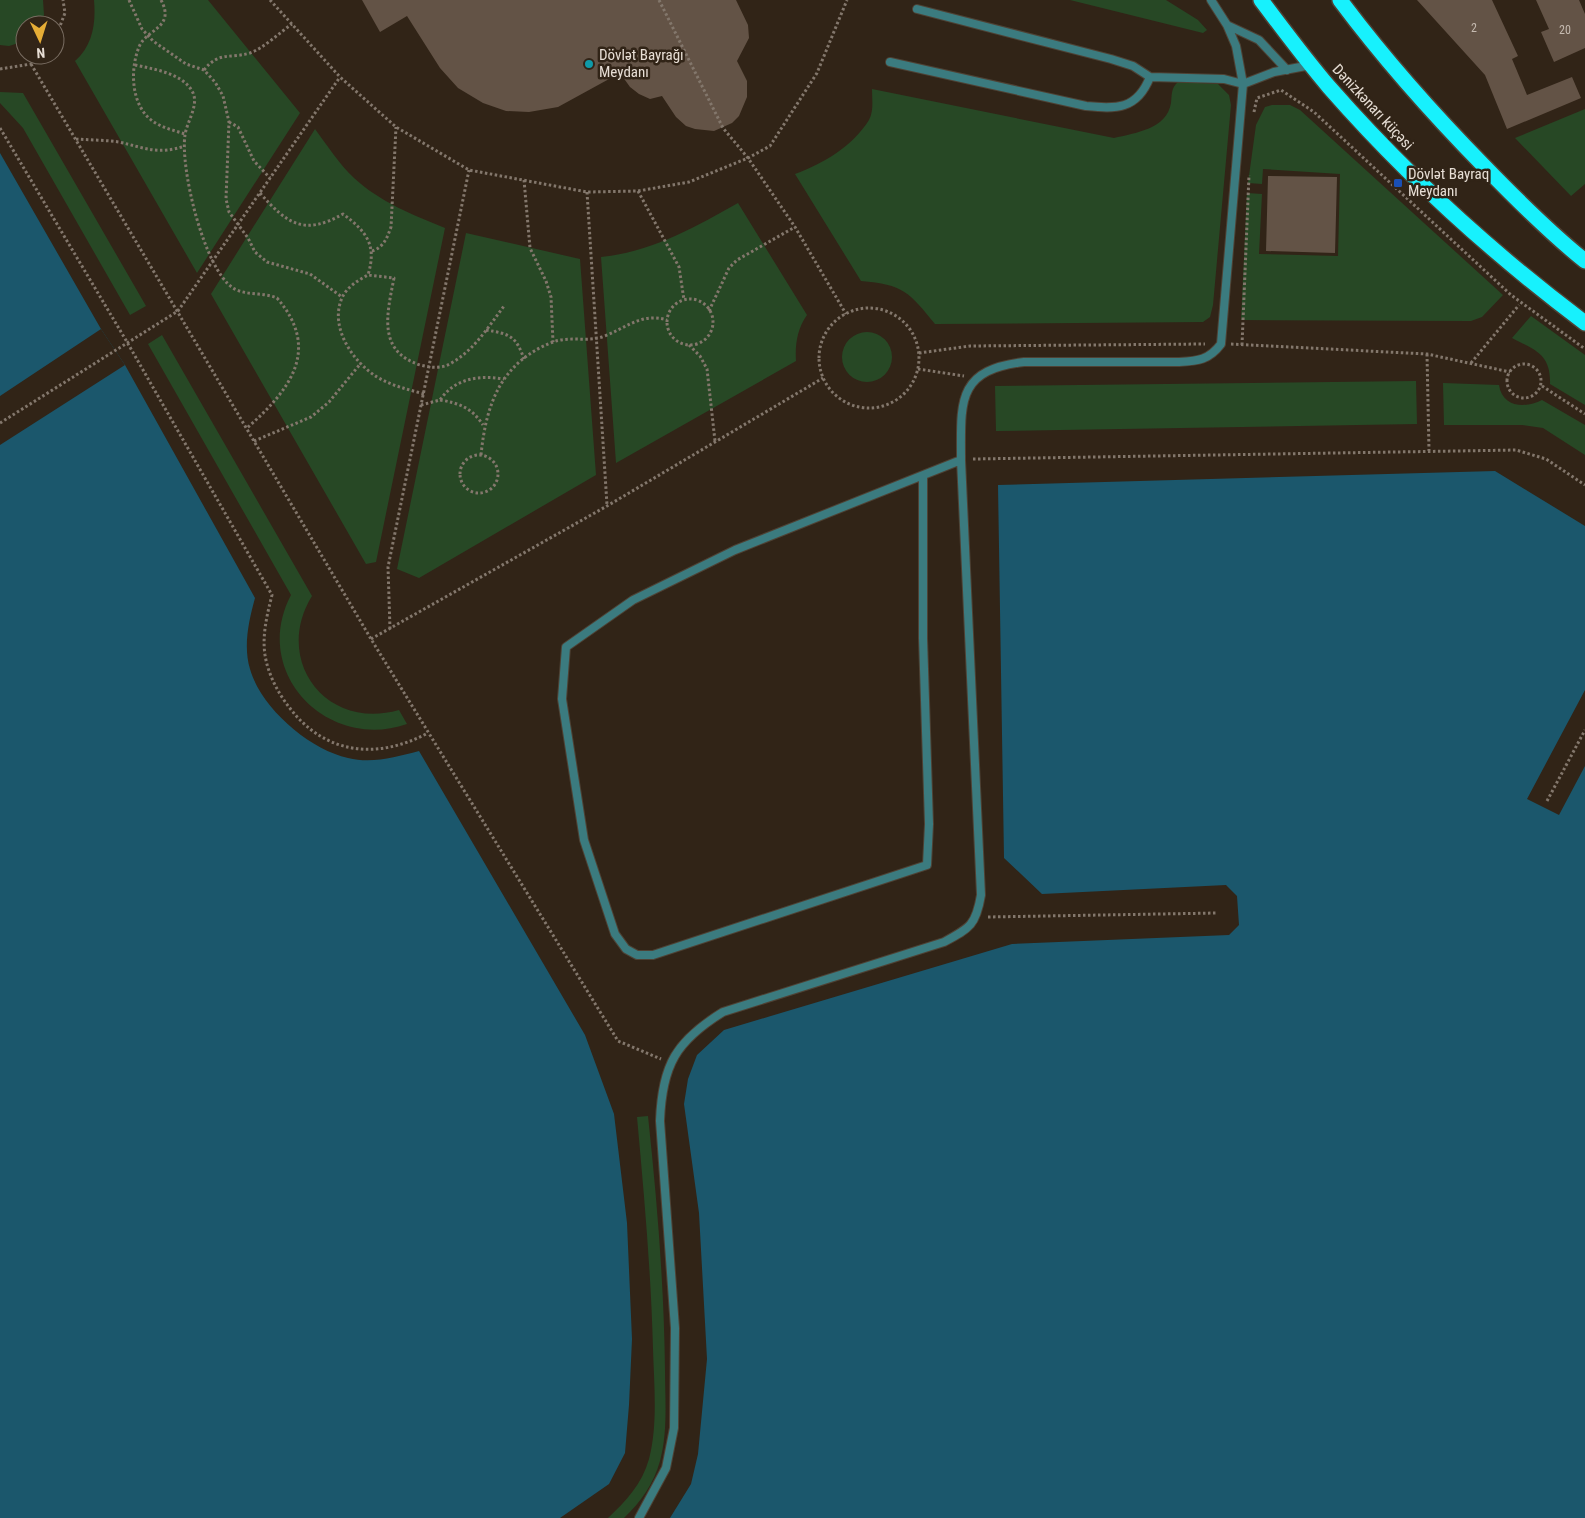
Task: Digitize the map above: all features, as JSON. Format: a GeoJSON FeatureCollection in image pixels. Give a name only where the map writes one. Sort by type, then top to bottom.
{"type":"FeatureCollection","features":[{"type":"Feature","properties":{"kind":"highway","name":"Dənizkənarı küçəsi"},"geometry":{"type":"LineString","coordinates":[[1261,0],[1311,65],[1373,134],[1469,230],[1524,277],[1585,324]]}},
{"type":"Feature","properties":{"kind":"highway"},"geometry":{"type":"LineString","coordinates":[[1340,0],[1365,33],[1452,133],[1558,239],[1585,261]]}},
{"type":"Feature","properties":{"kind":"lane"},"geometry":{"type":"LineString","coordinates":[[639,1518],[666,1468],[674,1428],[675,1328],[660,1121],[661,1096],[671,1063],[683,1042],[698,1028],[723,1012],[944,942],[963,932],[978,917],[981,895],[960,460],[964,401],[971,382],[986,371],[1003,364],[1024,362],[1198,361],[1213,354],[1221,344],[1243,84],[1236,46],[1211,0]]}},
{"type":"Feature","properties":{"kind":"lane"},"geometry":{"type":"LineString","coordinates":[[917,9],[1111,59],[1132,66],[1150,77],[1224,78],[1243,84],[1274,72],[1311,65]]}},
{"type":"Feature","properties":{"kind":"lane"},"geometry":{"type":"LineString","coordinates":[[1226,25],[1259,40],[1288,70]]}},
{"type":"Feature","properties":{"kind":"lane"},"geometry":{"type":"LineString","coordinates":[[890,62],[1086,106],[1112,108],[1125,106],[1145,90],[1150,77]]}},
{"type":"Feature","properties":{"kind":"lane"},"geometry":{"type":"LineString","coordinates":[[923,476],[923,638],[929,824],[927,865],[653,955],[637,955],[626,949],[615,934],[584,840],[562,699],[566,648],[633,600],[735,550],[960,460]]}},
{"type":"Feature","properties":{"kind":"path"},"geometry":{"type":"LineString","coordinates":[[63,0],[64,15]]}},
{"type":"Feature","properties":{"kind":"path"},"geometry":{"type":"LineString","coordinates":[[130,0],[142,29],[168,54],[186,64],[204,70],[215,82],[223,96],[228,122],[226,199],[229,212],[260,257],[267,262],[310,274],[342,297]]}},
{"type":"Feature","properties":{"kind":"path"},"geometry":{"type":"LineString","coordinates":[[161,0],[165,11],[162,23],[144,39],[139,47],[134,80],[141,109],[151,120],[165,128],[185,134]]}},
{"type":"Feature","properties":{"kind":"path"},"geometry":{"type":"LineString","coordinates":[[270,0],[340,77],[396,127],[469,170],[586,192],[638,192],[689,182],[748,158],[770,146],[817,73],[847,0]]}},
{"type":"Feature","properties":{"kind":"path"},"geometry":{"type":"LineString","coordinates":[[659,0],[723,128],[748,158],[796,226],[846,314]]}},
{"type":"Feature","properties":{"kind":"path"},"geometry":{"type":"LineString","coordinates":[[204,70],[211,62],[219,58],[251,52],[292,24]]}},
{"type":"Feature","properties":{"kind":"path"},"geometry":{"type":"LineString","coordinates":[[0,69],[25,65]]}},
{"type":"Feature","properties":{"kind":"path"},"geometry":{"type":"LineString","coordinates":[[32,65],[371,640],[618,1041],[671,1063]]}},
{"type":"Feature","properties":{"kind":"path"},"geometry":{"type":"LineString","coordinates":[[135,65],[163,71],[188,85],[195,100],[185,134],[185,146],[195,212],[201,234],[213,260],[232,287],[239,291],[277,298],[292,319],[300,348],[297,367],[289,382],[271,406],[247,428]]}},
{"type":"Feature","properties":{"kind":"path"},"geometry":{"type":"LineString","coordinates":[[0,423],[178,311],[340,77]]}},
{"type":"Feature","properties":{"kind":"path"},"geometry":{"type":"LineString","coordinates":[[1253,115],[1257,98],[1280,90],[1314,112],[1511,295],[1585,349]]}},
{"type":"Feature","properties":{"kind":"path"},"geometry":{"type":"LineString","coordinates":[[228,122],[238,127],[254,160],[270,178]]}},
{"type":"Feature","properties":{"kind":"path"},"geometry":{"type":"LineString","coordinates":[[372,251],[380,248],[386,240],[391,227],[396,127]]}},
{"type":"Feature","properties":{"kind":"path"},"geometry":{"type":"LineString","coordinates":[[0,128],[127,342],[272,595],[264,637],[265,657],[278,694],[300,722],[317,736],[336,746],[368,750],[400,746],[428,733]]}},
{"type":"Feature","properties":{"kind":"path"},"geometry":{"type":"LineString","coordinates":[[76,139],[118,142],[144,150],[162,151],[185,146]]}},
{"type":"Feature","properties":{"kind":"path"},"geometry":{"type":"LineString","coordinates":[[390,629],[388,567],[469,170]]}},
{"type":"Feature","properties":{"kind":"path"},"geometry":{"type":"LineString","coordinates":[[1242,345],[1249,172]]}},
{"type":"Feature","properties":{"kind":"path"},"geometry":{"type":"LineString","coordinates":[[524,180],[530,248],[551,297],[554,342]]}},
{"type":"Feature","properties":{"kind":"path"},"geometry":{"type":"LineString","coordinates":[[586,192],[607,506]]}},
{"type":"Feature","properties":{"kind":"path"},"geometry":{"type":"LineString","coordinates":[[638,192],[680,267],[684,300]]}},
{"type":"Feature","properties":{"kind":"path"},"geometry":{"type":"LineString","coordinates":[[260,193],[275,211],[294,224],[312,226],[326,223],[343,214],[363,232],[372,251],[368,275]]}},
{"type":"Feature","properties":{"kind":"path"},"geometry":{"type":"LineString","coordinates":[[709,311],[729,268],[737,260],[796,226]]}},
{"type":"Feature","properties":{"kind":"path"},"geometry":{"type":"LineString","coordinates":[[424,394],[393,386],[375,375],[361,363],[346,345],[341,333],[339,314],[342,297],[354,284],[368,275],[394,278],[389,307],[391,342],[396,351],[409,361],[429,367],[443,367],[454,362],[470,349],[504,306]]}},
{"type":"Feature","properties":{"kind":"path"},"geometry":{"type":"LineString","coordinates":[[688,344],[702,341],[707,336],[712,323],[709,311],[698,300],[684,300],[672,307],[667,320],[667,327],[675,339],[688,344],[700,356],[708,369],[715,442]]}},
{"type":"Feature","properties":{"kind":"path"},"geometry":{"type":"LineString","coordinates":[[1471,364],[1519,305]]}},
{"type":"Feature","properties":{"kind":"path"},"geometry":{"type":"LineString","coordinates":[[873,308],[887,311],[899,318],[909,328],[916,340],[919,354],[918,369],[912,383],[902,396],[889,404],[873,408],[858,407],[843,401],[831,391],[823,378],[819,363],[822,341],[834,322],[846,314],[859,309],[873,308]]}},
{"type":"Feature","properties":{"kind":"path"},"geometry":{"type":"LineString","coordinates":[[482,455],[484,425],[493,398],[504,379],[524,359],[554,342],[574,338],[597,338],[642,318],[650,317],[667,320]]}},
{"type":"Feature","properties":{"kind":"path"},"geometry":{"type":"LineString","coordinates":[[486,330],[511,336],[519,344],[524,359]]}},
{"type":"Feature","properties":{"kind":"path"},"geometry":{"type":"LineString","coordinates":[[919,354],[970,346],[1221,344],[1427,354],[1510,372]]}},
{"type":"Feature","properties":{"kind":"path"},"geometry":{"type":"LineString","coordinates":[[1427,354],[1429,450]]}},
{"type":"Feature","properties":{"kind":"path"},"geometry":{"type":"LineString","coordinates":[[254,441],[311,417],[329,402],[361,363]]}},
{"type":"Feature","properties":{"kind":"path"},"geometry":{"type":"LineString","coordinates":[[1518,365],[1534,366],[1541,375],[1539,391],[1529,398],[1517,397],[1509,389],[1507,377],[1510,372],[1518,365]]}},
{"type":"Feature","properties":{"kind":"path"},"geometry":{"type":"LineString","coordinates":[[918,369],[965,376],[971,382]]}},
{"type":"Feature","properties":{"kind":"path"},"geometry":{"type":"LineString","coordinates":[[440,400],[447,390],[458,382],[482,377],[504,379]]}},
{"type":"Feature","properties":{"kind":"path"},"geometry":{"type":"LineString","coordinates":[[371,640],[607,506],[823,378]]}},
{"type":"Feature","properties":{"kind":"path"},"geometry":{"type":"LineString","coordinates":[[1541,386],[1585,414]]}},
{"type":"Feature","properties":{"kind":"path"},"geometry":{"type":"LineString","coordinates":[[421,405],[440,400],[467,408],[477,415],[484,425]]}},
{"type":"Feature","properties":{"kind":"path"},"geometry":{"type":"LineString","coordinates":[[960,460],[1429,450],[1516,450],[1546,459],[1585,485]]}},
{"type":"Feature","properties":{"kind":"path"},"geometry":{"type":"LineString","coordinates":[[482,455],[493,462],[498,474],[494,486],[489,491],[476,494],[464,487],[459,475],[463,462],[468,458],[482,455]]}},
{"type":"Feature","properties":{"kind":"path"},"geometry":{"type":"LineString","coordinates":[[1548,801],[1585,730]]}},
{"type":"Feature","properties":{"kind":"path"},"geometry":{"type":"LineString","coordinates":[[978,917],[1217,913]]}},
{"type":"Feature","properties":{"kind":"green space"},"geometry":{"type":"Polygon","coordinates":[[[0,0],[43,0],[44,15],[15,15],[15,44],[9,46],[0,45],[0,0]]]}},
{"type":"Feature","properties":{"kind":"green space"},"geometry":{"type":"Polygon","coordinates":[[[94,0],[208,0],[300,113],[197,273],[75,61],[86,48],[92,33],[94,25],[94,0]]]}},
{"type":"Feature","properties":{"kind":"green space"},"geometry":{"type":"Polygon","coordinates":[[[1070,0],[1166,0],[1198,20],[1207,30],[1203,33],[1070,0]]]}},
{"type":"Feature","properties":{"kind":"green space"},"geometry":{"type":"Polygon","coordinates":[[[1178,82],[1218,84],[1229,95],[1231,105],[1213,305],[1210,317],[1203,322],[935,324],[919,305],[904,292],[887,285],[861,281],[795,174],[827,159],[846,146],[862,130],[872,113],[872,89],[1114,138],[1140,132],[1163,119],[1171,103],[1173,89],[1178,82]]]}},
{"type":"Feature","properties":{"kind":"green space"},"geometry":{"type":"Polygon","coordinates":[[[0,92],[23,93],[146,306],[130,315],[23,128],[0,103],[0,92]]]}},
{"type":"Feature","properties":{"kind":"green space"},"geometry":{"type":"Polygon","coordinates":[[[1290,105],[1300,110],[1503,295],[1482,317],[1471,321],[1241,320],[1247,193],[1262,194],[1259,254],[1338,256],[1340,174],[1263,169],[1262,184],[1248,183],[1256,125],[1265,107],[1290,105]]]}},
{"type":"Feature","properties":{"kind":"green space"},"geometry":{"type":"Polygon","coordinates":[[[1585,109],[1585,184],[1571,196],[1515,138],[1585,109]]]}},
{"type":"Feature","properties":{"kind":"green space"},"geometry":{"type":"Polygon","coordinates":[[[315,129],[343,167],[364,187],[397,207],[445,228],[376,562],[366,564],[211,294],[315,129]]]}},
{"type":"Feature","properties":{"kind":"green space"},"geometry":{"type":"Polygon","coordinates":[[[738,203],[807,315],[797,337],[796,361],[616,463],[601,257],[638,250],[655,244],[689,229],[738,203]]]}},
{"type":"Feature","properties":{"kind":"green space"},"geometry":{"type":"Polygon","coordinates":[[[466,233],[580,259],[596,475],[419,578],[397,569],[466,233]]]}},
{"type":"Feature","properties":{"kind":"green space"},"geometry":{"type":"Polygon","coordinates":[[[1531,316],[1585,355],[1585,405],[1550,384],[1548,366],[1540,354],[1512,338],[1531,316]]]}},
{"type":"Feature","properties":{"kind":"green space"},"geometry":{"type":"Polygon","coordinates":[[[862,332],[872,332],[885,339],[892,352],[892,362],[885,375],[872,382],[862,382],[853,378],[846,371],[842,362],[842,352],[846,343],[853,336],[862,332]]]}},
{"type":"Feature","properties":{"kind":"green space"},"geometry":{"type":"Polygon","coordinates":[[[162,335],[312,596],[302,620],[299,643],[303,665],[313,684],[329,700],[349,710],[372,714],[399,710],[407,724],[378,730],[350,727],[325,716],[304,699],[289,677],[281,652],[281,624],[291,595],[148,344],[162,335]]]}},
{"type":"Feature","properties":{"kind":"green space"},"geometry":{"type":"Polygon","coordinates":[[[1416,381],[1417,424],[996,431],[995,386],[1416,381]]]}},
{"type":"Feature","properties":{"kind":"green space"},"geometry":{"type":"Polygon","coordinates":[[[1443,383],[1499,385],[1505,398],[1515,404],[1529,405],[1542,400],[1585,425],[1585,455],[1543,428],[1522,425],[1444,425],[1443,383]]]}},
{"type":"Feature","properties":{"kind":"green space"},"geometry":{"type":"Polygon","coordinates":[[[648,1116],[662,1274],[666,1404],[663,1450],[657,1469],[641,1499],[624,1518],[608,1518],[638,1484],[649,1459],[654,1432],[655,1390],[651,1291],[637,1117],[648,1116]]]}},
{"type":"Feature","properties":{"kind":"water"},"geometry":{"type":"Polygon","coordinates":[[[0,153],[101,329],[125,365],[255,598],[249,624],[247,651],[250,669],[264,698],[288,725],[318,746],[333,753],[357,760],[366,760],[384,759],[419,751],[585,1035],[614,1114],[627,1223],[632,1339],[629,1405],[625,1453],[609,1484],[560,1518],[0,1518],[0,153]]]}},
{"type":"Feature","properties":{"kind":"water"},"geometry":{"type":"Polygon","coordinates":[[[1495,471],[1585,526],[1585,1518],[670,1518],[691,1484],[698,1454],[707,1359],[699,1213],[684,1104],[688,1079],[697,1055],[724,1030],[1012,944],[1229,935],[1239,925],[1237,896],[1226,885],[1042,894],[1004,858],[998,485],[1495,471]]]}},
{"type":"Feature","properties":{"kind":"pier"},"geometry":{"type":"Polygon","coordinates":[[[101,329],[125,365],[0,445],[0,396],[101,329]]]}},
{"type":"Feature","properties":{"kind":"pier"},"geometry":{"type":"Polygon","coordinates":[[[1585,690],[1585,766],[1559,815],[1527,799],[1585,690]]]}},
{"type":"Feature","properties":{"kind":"building","name":"Dövlət Bayrağı Meydanı"},"geometry":{"type":"Polygon","coordinates":[[[362,0],[736,0],[748,25],[749,38],[737,61],[747,81],[747,97],[739,116],[732,123],[714,131],[686,126],[676,117],[662,96],[650,99],[639,94],[630,87],[620,73],[558,107],[529,112],[506,111],[483,103],[458,88],[440,68],[407,16],[380,32],[362,0]]]}},
{"type":"Feature","properties":{"kind":"building"},"geometry":{"type":"Polygon","coordinates":[[[1417,0],[1492,0],[1518,56],[1512,59],[1527,95],[1572,77],[1581,98],[1507,129],[1485,75],[1417,0]]]}},
{"type":"Feature","properties":{"kind":"building"},"geometry":{"type":"Polygon","coordinates":[[[1536,0],[1579,0],[1585,14],[1585,48],[1554,62],[1541,32],[1549,29],[1536,0]]]}},
{"type":"Feature","properties":{"kind":"building"},"geometry":{"type":"Polygon","coordinates":[[[1268,176],[1337,177],[1335,253],[1266,251],[1268,176]]]}},
{"type":"Feature","properties":{"kind":"place","name":"Dövlət Bayrağı Meydanı"},"geometry":{"type":"Point","coordinates":[589,64]}},
{"type":"Feature","properties":{"kind":"place","name":"Dövlət Bayraq Meydanı"},"geometry":{"type":"Point","coordinates":[1398,183]}}]}
